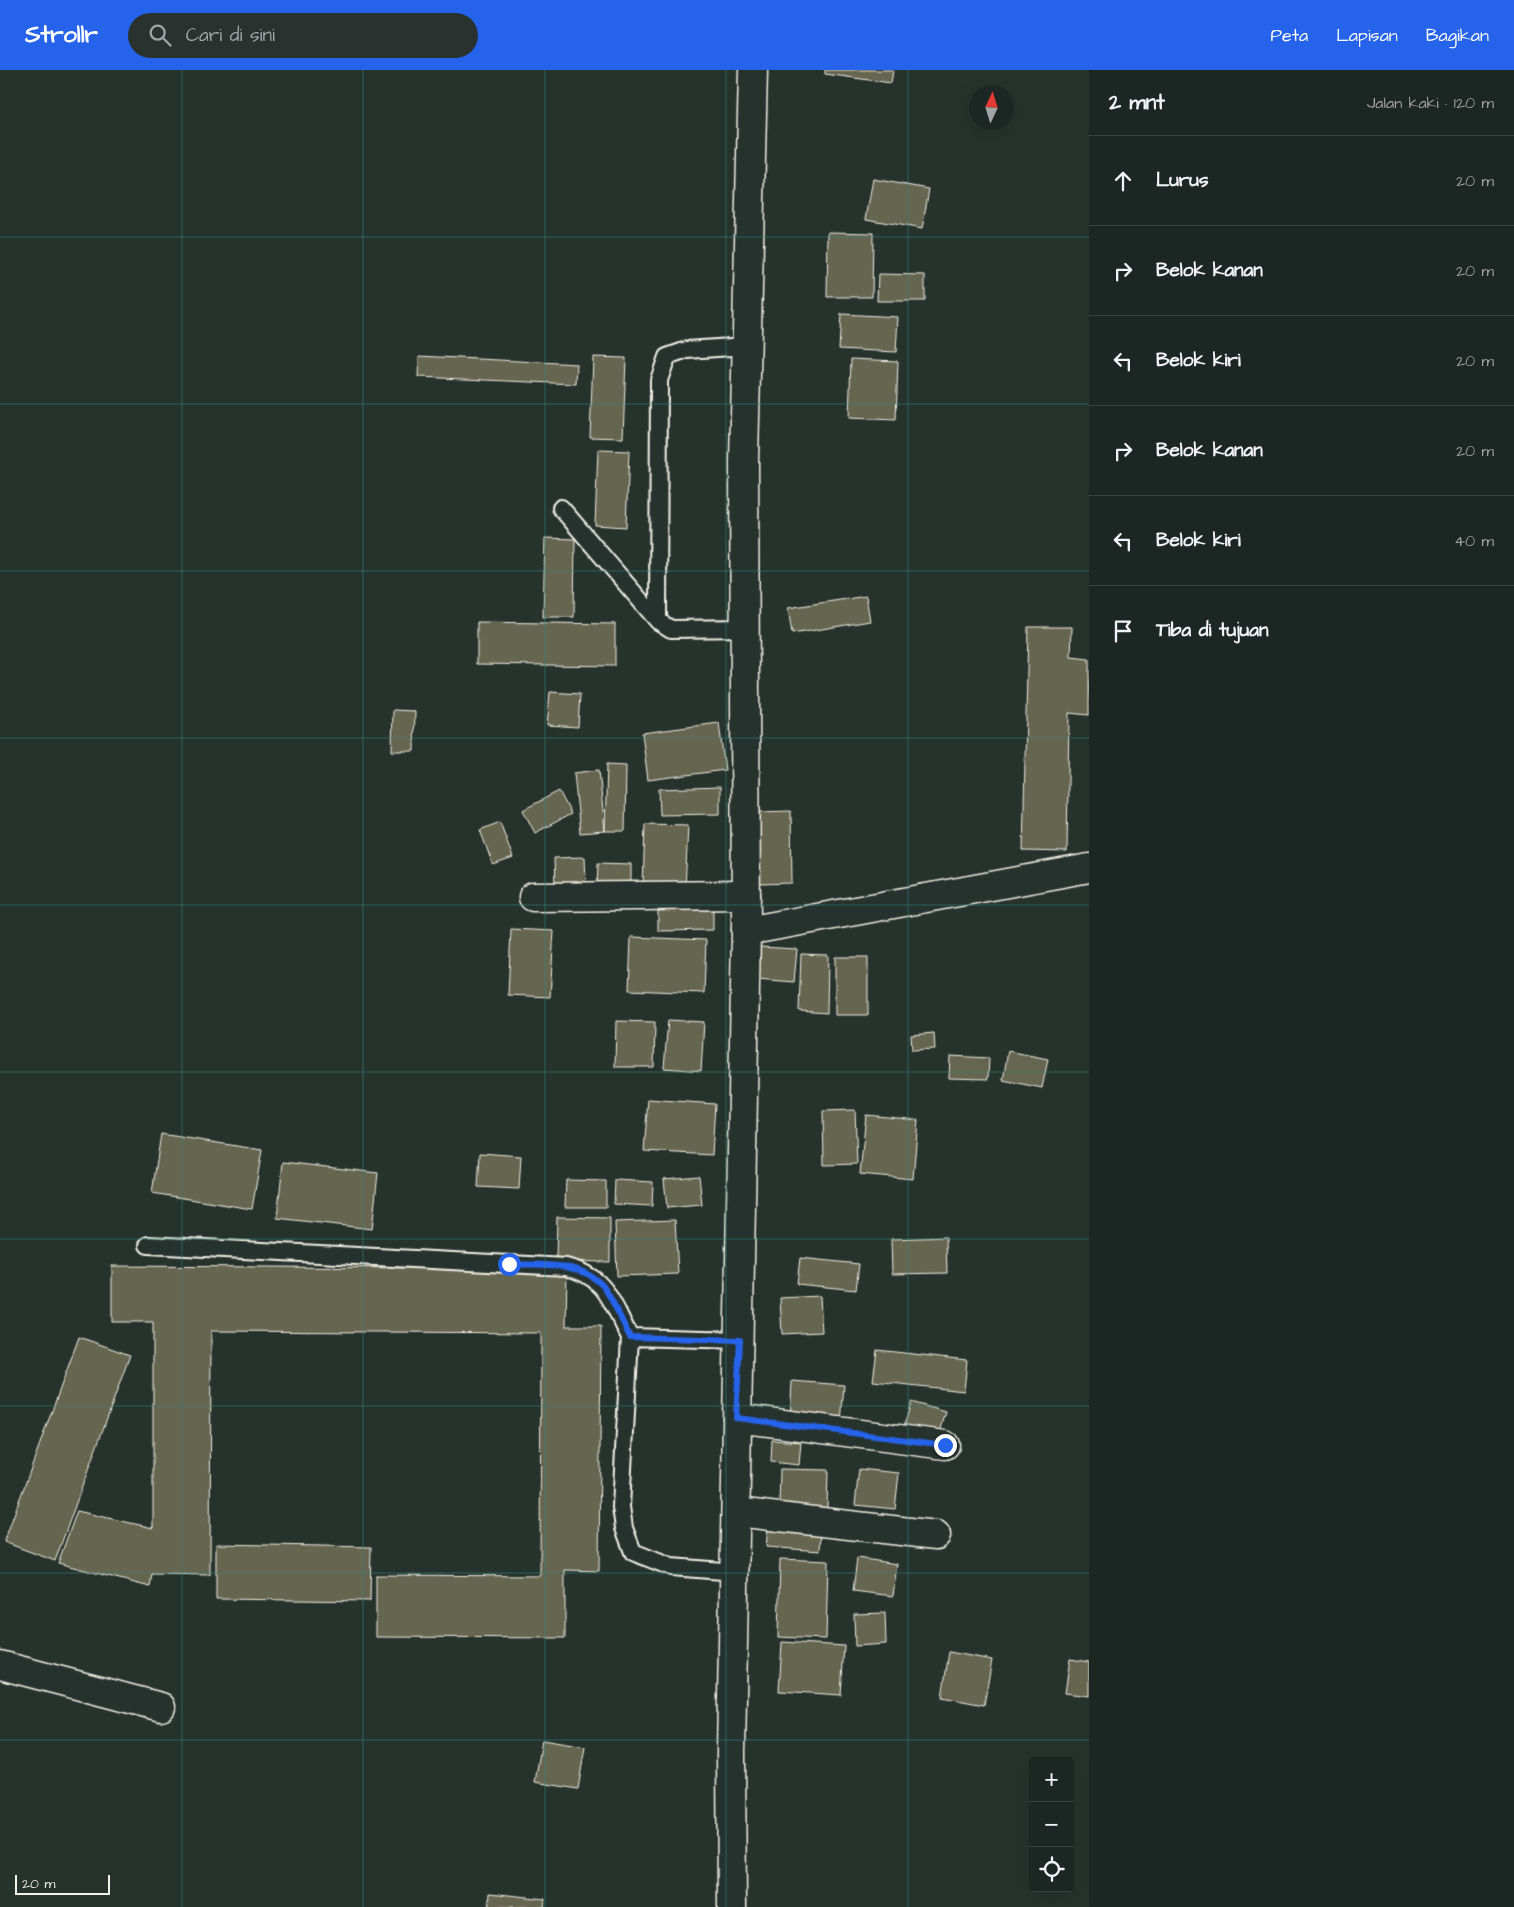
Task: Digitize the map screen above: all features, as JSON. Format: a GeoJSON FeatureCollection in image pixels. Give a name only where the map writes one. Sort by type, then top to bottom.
{"type":"FeatureCollection","features":[{"type":"Feature","properties":{"kind":"street"},"geometry":{"type":"LineString","coordinates":[[732,1907],[731,1752],[736,1572],[736,1418],[740,1340],[746,931],[744,461],[753,70]]}},
{"type":"Feature","properties":{"kind":"street"},"geometry":{"type":"LineString","coordinates":[[746,931],[1089,868]]}},
{"type":"Feature","properties":{"kind":"street"},"geometry":{"type":"LineString","coordinates":[[533,897],[746,895]]}},
{"type":"Feature","properties":{"kind":"street"},"geometry":{"type":"LineString","coordinates":[[736,1418],[945,1445]]}},
{"type":"Feature","properties":{"kind":"street"},"geometry":{"type":"LineString","coordinates":[[736,1512],[936,1535]]}},
{"type":"Feature","properties":{"kind":"street"},"geometry":{"type":"LineString","coordinates":[[0,1665],[161,1707]]}},
{"type":"Feature","properties":{"kind":"lane"},"geometry":{"type":"LineString","coordinates":[[658,621],[659,380],[666,357],[687,350],[747,346]]}},
{"type":"Feature","properties":{"kind":"lane"},"geometry":{"type":"LineString","coordinates":[[561,508],[658,621],[670,629],[746,628]]}},
{"type":"Feature","properties":{"kind":"lane"},"geometry":{"type":"LineString","coordinates":[[148,1245],[566,1267],[588,1274],[603,1286],[630,1337],[621,1506],[624,1528],[633,1552],[671,1567],[736,1572]]}},
{"type":"Feature","properties":{"kind":"lane"},"geometry":{"type":"LineString","coordinates":[[630,1337],[740,1340]]}},
{"type":"Feature","properties":{"kind":"building"},"geometry":{"type":"Polygon","coordinates":[[[825,70],[893,70],[891,83],[825,74],[825,70]]]}},
{"type":"Feature","properties":{"kind":"building"},"geometry":{"type":"Polygon","coordinates":[[[873,179],[929,189],[922,229],[866,219],[873,179]]]}},
{"type":"Feature","properties":{"kind":"building"},"geometry":{"type":"Polygon","coordinates":[[[828,232],[873,233],[872,297],[827,297],[828,232]]]}},
{"type":"Feature","properties":{"kind":"building"},"geometry":{"type":"Polygon","coordinates":[[[878,274],[925,275],[925,301],[877,301],[878,274]]]}},
{"type":"Feature","properties":{"kind":"building"},"geometry":{"type":"Polygon","coordinates":[[[841,314],[898,317],[896,352],[839,349],[841,314]]]}},
{"type":"Feature","properties":{"kind":"building"},"geometry":{"type":"Polygon","coordinates":[[[419,356],[577,364],[576,384],[418,377],[419,356]]]}},
{"type":"Feature","properties":{"kind":"building"},"geometry":{"type":"Polygon","coordinates":[[[593,357],[626,358],[623,438],[590,437],[593,357]]]}},
{"type":"Feature","properties":{"kind":"building"},"geometry":{"type":"Polygon","coordinates":[[[851,359],[898,361],[896,420],[849,418],[851,359]]]}},
{"type":"Feature","properties":{"kind":"building"},"geometry":{"type":"Polygon","coordinates":[[[598,450],[629,451],[626,527],[595,525],[598,450]]]}},
{"type":"Feature","properties":{"kind":"building"},"geometry":{"type":"Polygon","coordinates":[[[545,538],[575,539],[574,617],[543,617],[545,538]]]}},
{"type":"Feature","properties":{"kind":"building"},"geometry":{"type":"Polygon","coordinates":[[[866,596],[870,621],[792,634],[788,608],[866,596]]]}},
{"type":"Feature","properties":{"kind":"building"},"geometry":{"type":"Polygon","coordinates":[[[477,622],[615,624],[615,666],[477,664],[477,622]]]}},
{"type":"Feature","properties":{"kind":"building"},"geometry":{"type":"Polygon","coordinates":[[[1028,627],[1072,627],[1071,657],[1089,659],[1089,715],[1069,713],[1067,852],[1023,851],[1028,627]]]}},
{"type":"Feature","properties":{"kind":"building"},"geometry":{"type":"Polygon","coordinates":[[[550,692],[580,694],[578,727],[547,725],[550,692]]]}},
{"type":"Feature","properties":{"kind":"building"},"geometry":{"type":"Polygon","coordinates":[[[393,710],[415,711],[414,751],[392,751],[393,710]]]}},
{"type":"Feature","properties":{"kind":"building"},"geometry":{"type":"Polygon","coordinates":[[[719,723],[725,770],[648,780],[642,733],[719,723]]]}},
{"type":"Feature","properties":{"kind":"building"},"geometry":{"type":"Polygon","coordinates":[[[607,764],[626,765],[625,831],[605,831],[607,764]]]}},
{"type":"Feature","properties":{"kind":"building"},"geometry":{"type":"Polygon","coordinates":[[[599,770],[605,831],[580,833],[574,773],[599,770]]]}},
{"type":"Feature","properties":{"kind":"building"},"geometry":{"type":"Polygon","coordinates":[[[720,787],[720,814],[660,815],[659,789],[720,787]]]}},
{"type":"Feature","properties":{"kind":"building"},"geometry":{"type":"Polygon","coordinates":[[[559,791],[571,814],[535,833],[523,810],[559,791]]]}},
{"type":"Feature","properties":{"kind":"building"},"geometry":{"type":"Polygon","coordinates":[[[791,811],[792,883],[760,884],[759,812],[791,811]]]}},
{"type":"Feature","properties":{"kind":"building"},"geometry":{"type":"Polygon","coordinates":[[[500,822],[513,858],[493,865],[480,830],[500,822]]]}},
{"type":"Feature","properties":{"kind":"building"},"geometry":{"type":"Polygon","coordinates":[[[645,824],[688,825],[685,890],[643,888],[645,824]]]}},
{"type":"Feature","properties":{"kind":"building"},"geometry":{"type":"Polygon","coordinates":[[[585,857],[586,886],[555,886],[554,858],[585,857]]]}},
{"type":"Feature","properties":{"kind":"building"},"geometry":{"type":"Polygon","coordinates":[[[598,863],[631,864],[631,887],[597,887],[598,863]]]}},
{"type":"Feature","properties":{"kind":"building"},"geometry":{"type":"Polygon","coordinates":[[[713,902],[713,930],[658,931],[658,903],[713,902]]]}},
{"type":"Feature","properties":{"kind":"building"},"geometry":{"type":"Polygon","coordinates":[[[511,929],[554,931],[550,997],[508,995],[511,929]]]}},
{"type":"Feature","properties":{"kind":"building"},"geometry":{"type":"Polygon","coordinates":[[[631,937],[706,940],[704,993],[629,990],[631,937]]]}},
{"type":"Feature","properties":{"kind":"building"},"geometry":{"type":"Polygon","coordinates":[[[760,947],[797,949],[794,982],[757,979],[760,947]]]}},
{"type":"Feature","properties":{"kind":"building"},"geometry":{"type":"Polygon","coordinates":[[[801,954],[828,955],[827,1013],[799,1011],[801,954]]]}},
{"type":"Feature","properties":{"kind":"building"},"geometry":{"type":"Polygon","coordinates":[[[835,957],[868,957],[868,1015],[835,1015],[835,957]]]}},
{"type":"Feature","properties":{"kind":"building"},"geometry":{"type":"Polygon","coordinates":[[[668,1020],[704,1022],[701,1071],[664,1068],[668,1020]]]}},
{"type":"Feature","properties":{"kind":"building"},"geometry":{"type":"Polygon","coordinates":[[[616,1021],[655,1022],[654,1067],[615,1067],[616,1021]]]}},
{"type":"Feature","properties":{"kind":"building"},"geometry":{"type":"Polygon","coordinates":[[[934,1033],[935,1049],[912,1050],[911,1035],[934,1033]]]}},
{"type":"Feature","properties":{"kind":"building"},"geometry":{"type":"Polygon","coordinates":[[[1008,1051],[1048,1059],[1042,1088],[1003,1080],[1008,1051]]]}},
{"type":"Feature","properties":{"kind":"building"},"geometry":{"type":"Polygon","coordinates":[[[950,1056],[989,1058],[988,1079],[949,1078],[950,1056]]]}},
{"type":"Feature","properties":{"kind":"building"},"geometry":{"type":"Polygon","coordinates":[[[648,1099],[715,1104],[712,1155],[644,1151],[648,1099]]]}},
{"type":"Feature","properties":{"kind":"building"},"geometry":{"type":"Polygon","coordinates":[[[855,1110],[857,1164],[824,1165],[823,1111],[855,1110]]]}},
{"type":"Feature","properties":{"kind":"building"},"geometry":{"type":"Polygon","coordinates":[[[866,1115],[918,1120],[913,1179],[860,1174],[866,1115]]]}},
{"type":"Feature","properties":{"kind":"building"},"geometry":{"type":"Polygon","coordinates":[[[161,1134],[262,1150],[252,1209],[152,1193],[161,1134]]]}},
{"type":"Feature","properties":{"kind":"building"},"geometry":{"type":"Polygon","coordinates":[[[480,1153],[521,1156],[519,1189],[478,1187],[480,1153]]]}},
{"type":"Feature","properties":{"kind":"building"},"geometry":{"type":"Polygon","coordinates":[[[283,1162],[378,1173],[372,1229],[277,1218],[283,1162]]]}},
{"type":"Feature","properties":{"kind":"building"},"geometry":{"type":"Polygon","coordinates":[[[699,1176],[702,1205],[667,1208],[664,1179],[699,1176]]]}},
{"type":"Feature","properties":{"kind":"building"},"geometry":{"type":"Polygon","coordinates":[[[566,1180],[606,1181],[606,1207],[565,1207],[566,1180]]]}},
{"type":"Feature","properties":{"kind":"building"},"geometry":{"type":"Polygon","coordinates":[[[615,1180],[653,1182],[652,1206],[614,1204],[615,1180]]]}},
{"type":"Feature","properties":{"kind":"building"},"geometry":{"type":"Polygon","coordinates":[[[557,1217],[610,1218],[610,1262],[556,1261],[557,1217]]]}},
{"type":"Feature","properties":{"kind":"building"},"geometry":{"type":"Polygon","coordinates":[[[675,1220],[678,1274],[617,1276],[615,1222],[675,1220]]]}},
{"type":"Feature","properties":{"kind":"building"},"geometry":{"type":"Polygon","coordinates":[[[946,1237],[947,1273],[892,1274],[891,1239],[946,1237]]]}},
{"type":"Feature","properties":{"kind":"building"},"geometry":{"type":"Polygon","coordinates":[[[800,1258],[859,1264],[856,1290],[797,1284],[800,1258]]]}},
{"type":"Feature","properties":{"kind":"building"},"geometry":{"type":"Polygon","coordinates":[[[112,1266],[567,1269],[566,1326],[601,1326],[599,1571],[565,1570],[565,1638],[376,1637],[376,1575],[540,1576],[541,1333],[211,1331],[210,1575],[152,1574],[150,1587],[58,1563],[77,1511],[153,1528],[153,1322],[112,1322],[112,1266]]]}},
{"type":"Feature","properties":{"kind":"building"},"geometry":{"type":"Polygon","coordinates":[[[820,1296],[822,1332],[782,1334],[780,1298],[820,1296]]]}},
{"type":"Feature","properties":{"kind":"building"},"geometry":{"type":"Polygon","coordinates":[[[79,1337],[130,1355],[55,1561],[4,1542],[79,1337]]]}},
{"type":"Feature","properties":{"kind":"building"},"geometry":{"type":"Polygon","coordinates":[[[877,1350],[967,1360],[964,1391],[873,1381],[877,1350]]]}},
{"type":"Feature","properties":{"kind":"building"},"geometry":{"type":"Polygon","coordinates":[[[792,1381],[844,1385],[841,1423],[790,1420],[792,1381]]]}},
{"type":"Feature","properties":{"kind":"building"},"geometry":{"type":"Polygon","coordinates":[[[911,1402],[946,1412],[938,1439],[903,1430],[911,1402]]]}},
{"type":"Feature","properties":{"kind":"building"},"geometry":{"type":"Polygon","coordinates":[[[772,1440],[801,1442],[799,1465],[771,1462],[772,1440]]]}},
{"type":"Feature","properties":{"kind":"building"},"geometry":{"type":"Polygon","coordinates":[[[780,1469],[828,1470],[827,1508],[779,1507],[780,1469]]]}},
{"type":"Feature","properties":{"kind":"building"},"geometry":{"type":"Polygon","coordinates":[[[859,1469],[899,1473],[895,1509],[855,1505],[859,1469]]]}},
{"type":"Feature","properties":{"kind":"building"},"geometry":{"type":"Polygon","coordinates":[[[768,1527],[821,1531],[820,1551],[766,1547],[768,1527]]]}},
{"type":"Feature","properties":{"kind":"building"},"geometry":{"type":"Polygon","coordinates":[[[216,1544],[371,1547],[370,1601],[216,1599],[216,1544]]]}},
{"type":"Feature","properties":{"kind":"building"},"geometry":{"type":"Polygon","coordinates":[[[857,1558],[897,1564],[893,1596],[853,1591],[857,1558]]]}},
{"type":"Feature","properties":{"kind":"building"},"geometry":{"type":"Polygon","coordinates":[[[780,1559],[828,1561],[826,1639],[778,1637],[780,1559]]]}},
{"type":"Feature","properties":{"kind":"building"},"geometry":{"type":"Polygon","coordinates":[[[885,1613],[886,1644],[855,1646],[854,1614],[885,1613]]]}},
{"type":"Feature","properties":{"kind":"building"},"geometry":{"type":"Polygon","coordinates":[[[782,1642],[844,1646],[841,1695],[779,1691],[782,1642]]]}},
{"type":"Feature","properties":{"kind":"building"},"geometry":{"type":"Polygon","coordinates":[[[949,1652],[992,1660],[984,1705],[942,1697],[949,1652]]]}},
{"type":"Feature","properties":{"kind":"building"},"geometry":{"type":"Polygon","coordinates":[[[1070,1659],[1089,1662],[1089,1696],[1065,1693],[1070,1659]]]}},
{"type":"Feature","properties":{"kind":"building"},"geometry":{"type":"Polygon","coordinates":[[[542,1740],[585,1747],[578,1789],[535,1782],[542,1740]]]}},
{"type":"Feature","properties":{"kind":"building"},"geometry":{"type":"Polygon","coordinates":[[[490,1893],[545,1899],[544,1907],[489,1907],[490,1893]]]}},
{"type":"Feature","properties":{"kind":"route"},"geometry":{"type":"LineString","coordinates":[[509,1264],[566,1267],[588,1274],[603,1286],[630,1337],[740,1340],[736,1418],[945,1445]]}}]}
